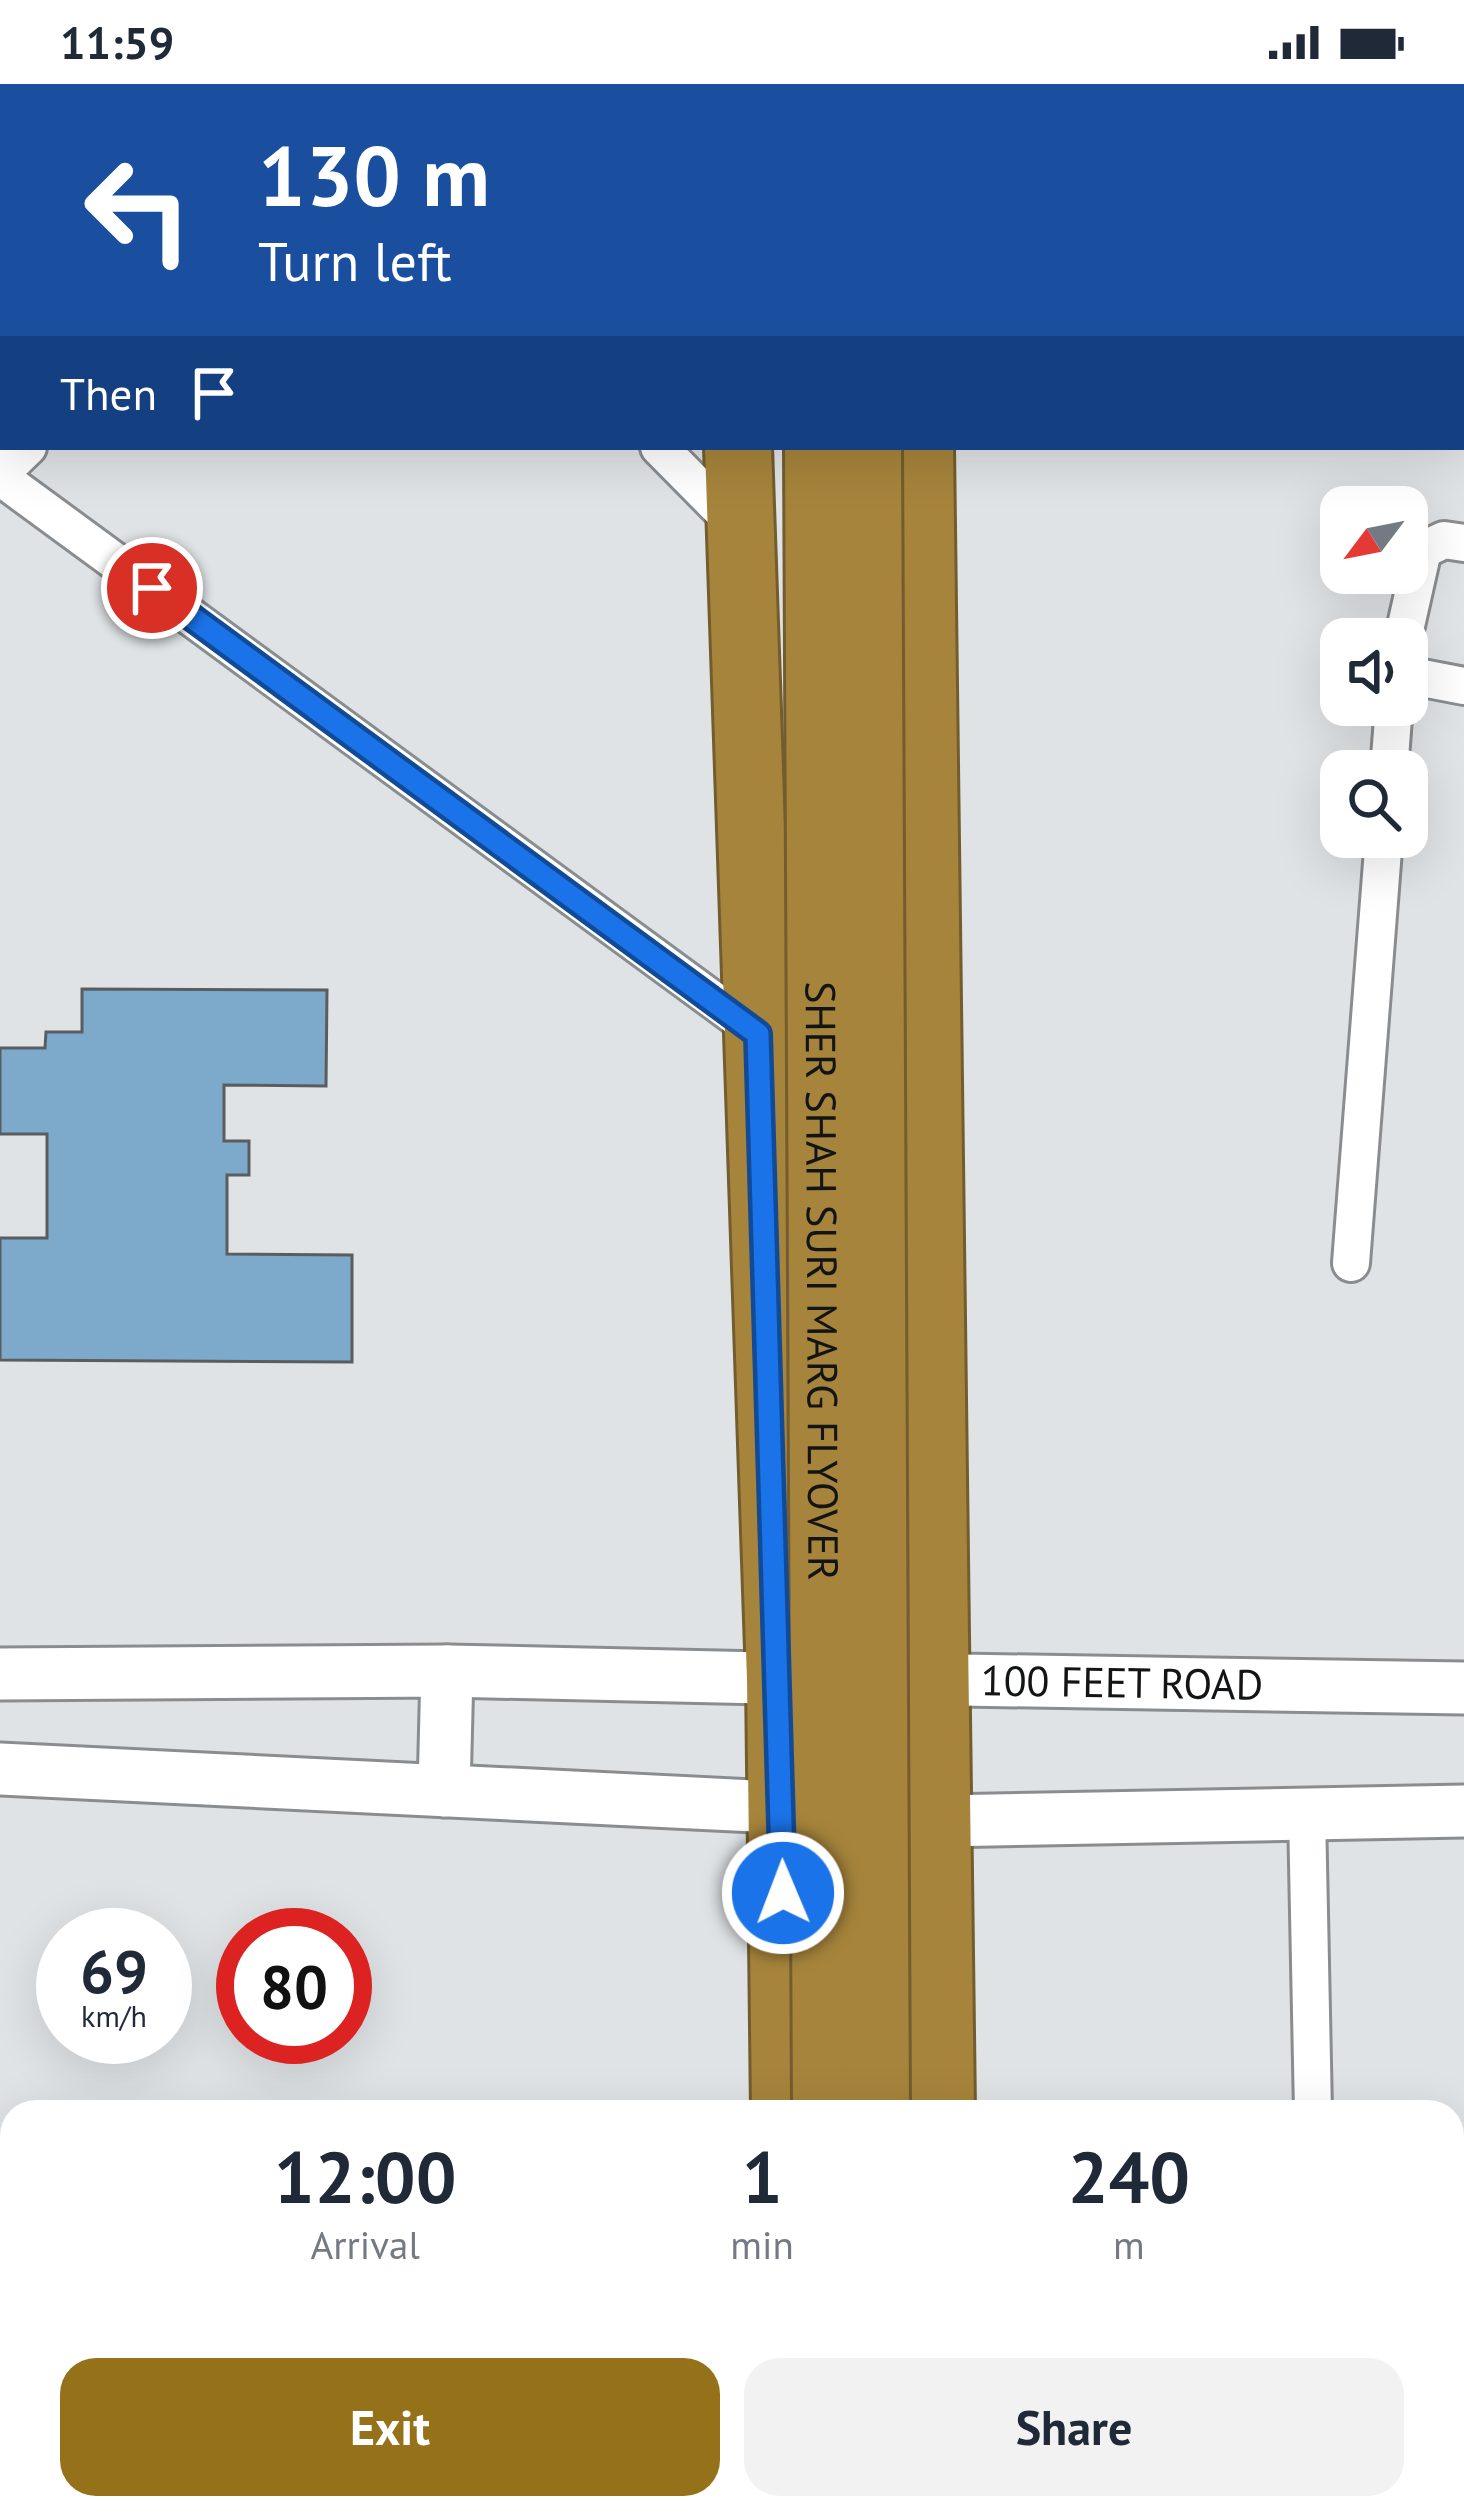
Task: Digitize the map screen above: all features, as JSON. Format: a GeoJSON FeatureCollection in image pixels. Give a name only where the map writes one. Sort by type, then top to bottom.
{"type":"FeatureCollection","features":[{"type":"Feature","properties":{"kind":"highway"},"geometry":{"type":"LineString","coordinates":[[738,450],[780,1678],[785,2100]]}},
{"type":"Feature","properties":{"kind":"highway","name":"SHER SHAH SURI MARG FLYOVER"},"geometry":{"type":"LineString","coordinates":[[818,450],[826,2100]]}},
{"type":"Feature","properties":{"kind":"highway","name":"SHER SHAH SURI MARG FLYOVER"},"geometry":{"type":"LineString","coordinates":[[868,450],[876,2100]]}},
{"type":"Feature","properties":{"kind":"highway"},"geometry":{"type":"LineString","coordinates":[[920,450],[941,2100]]}},
{"type":"Feature","properties":{"kind":"street"},"geometry":{"type":"LineString","coordinates":[[25,450],[0,475],[758,1034]]}},
{"type":"Feature","properties":{"kind":"street"},"geometry":{"type":"LineString","coordinates":[[662,450],[741,530]]}},
{"type":"Feature","properties":{"kind":"street"},"geometry":{"type":"LineString","coordinates":[[1408,618],[1423,550],[1444,540],[1464,543]]}},
{"type":"Feature","properties":{"kind":"street"},"geometry":{"type":"LineString","coordinates":[[1428,679],[1464,686]]}},
{"type":"Feature","properties":{"kind":"street"},"geometry":{"type":"LineString","coordinates":[[1352,1263],[1382,858]]}},
{"type":"Feature","properties":{"kind":"street"},"geometry":{"type":"LineString","coordinates":[[444,1791],[447,1671]]}},
{"type":"Feature","properties":{"kind":"street","name":"100 FEET ROAD"},"geometry":{"type":"LineString","coordinates":[[0,1674],[447,1671],[1464,1688]]}},
{"type":"Feature","properties":{"kind":"street"},"geometry":{"type":"LineString","coordinates":[[0,1769],[782,1805],[941,1821],[1464,1811]]}},
{"type":"Feature","properties":{"kind":"street"},"geometry":{"type":"LineString","coordinates":[[1306,1813],[1313,2100]]}},
{"type":"Feature","properties":{"kind":"building"},"geometry":{"type":"Polygon","coordinates":[[[82,989],[327,990],[326,1086],[224,1085],[224,1141],[249,1141],[249,1175],[227,1175],[227,1254],[352,1255],[352,1362],[0,1360],[0,1238],[47,1238],[47,1134],[0,1134],[0,1048],[45,1048],[46,1032],[82,1032],[82,989]]]}},
{"type":"Feature","properties":{"kind":"route"},"geometry":{"type":"LineString","coordinates":[[152,588],[758,1034],[783,1893]]}}]}
